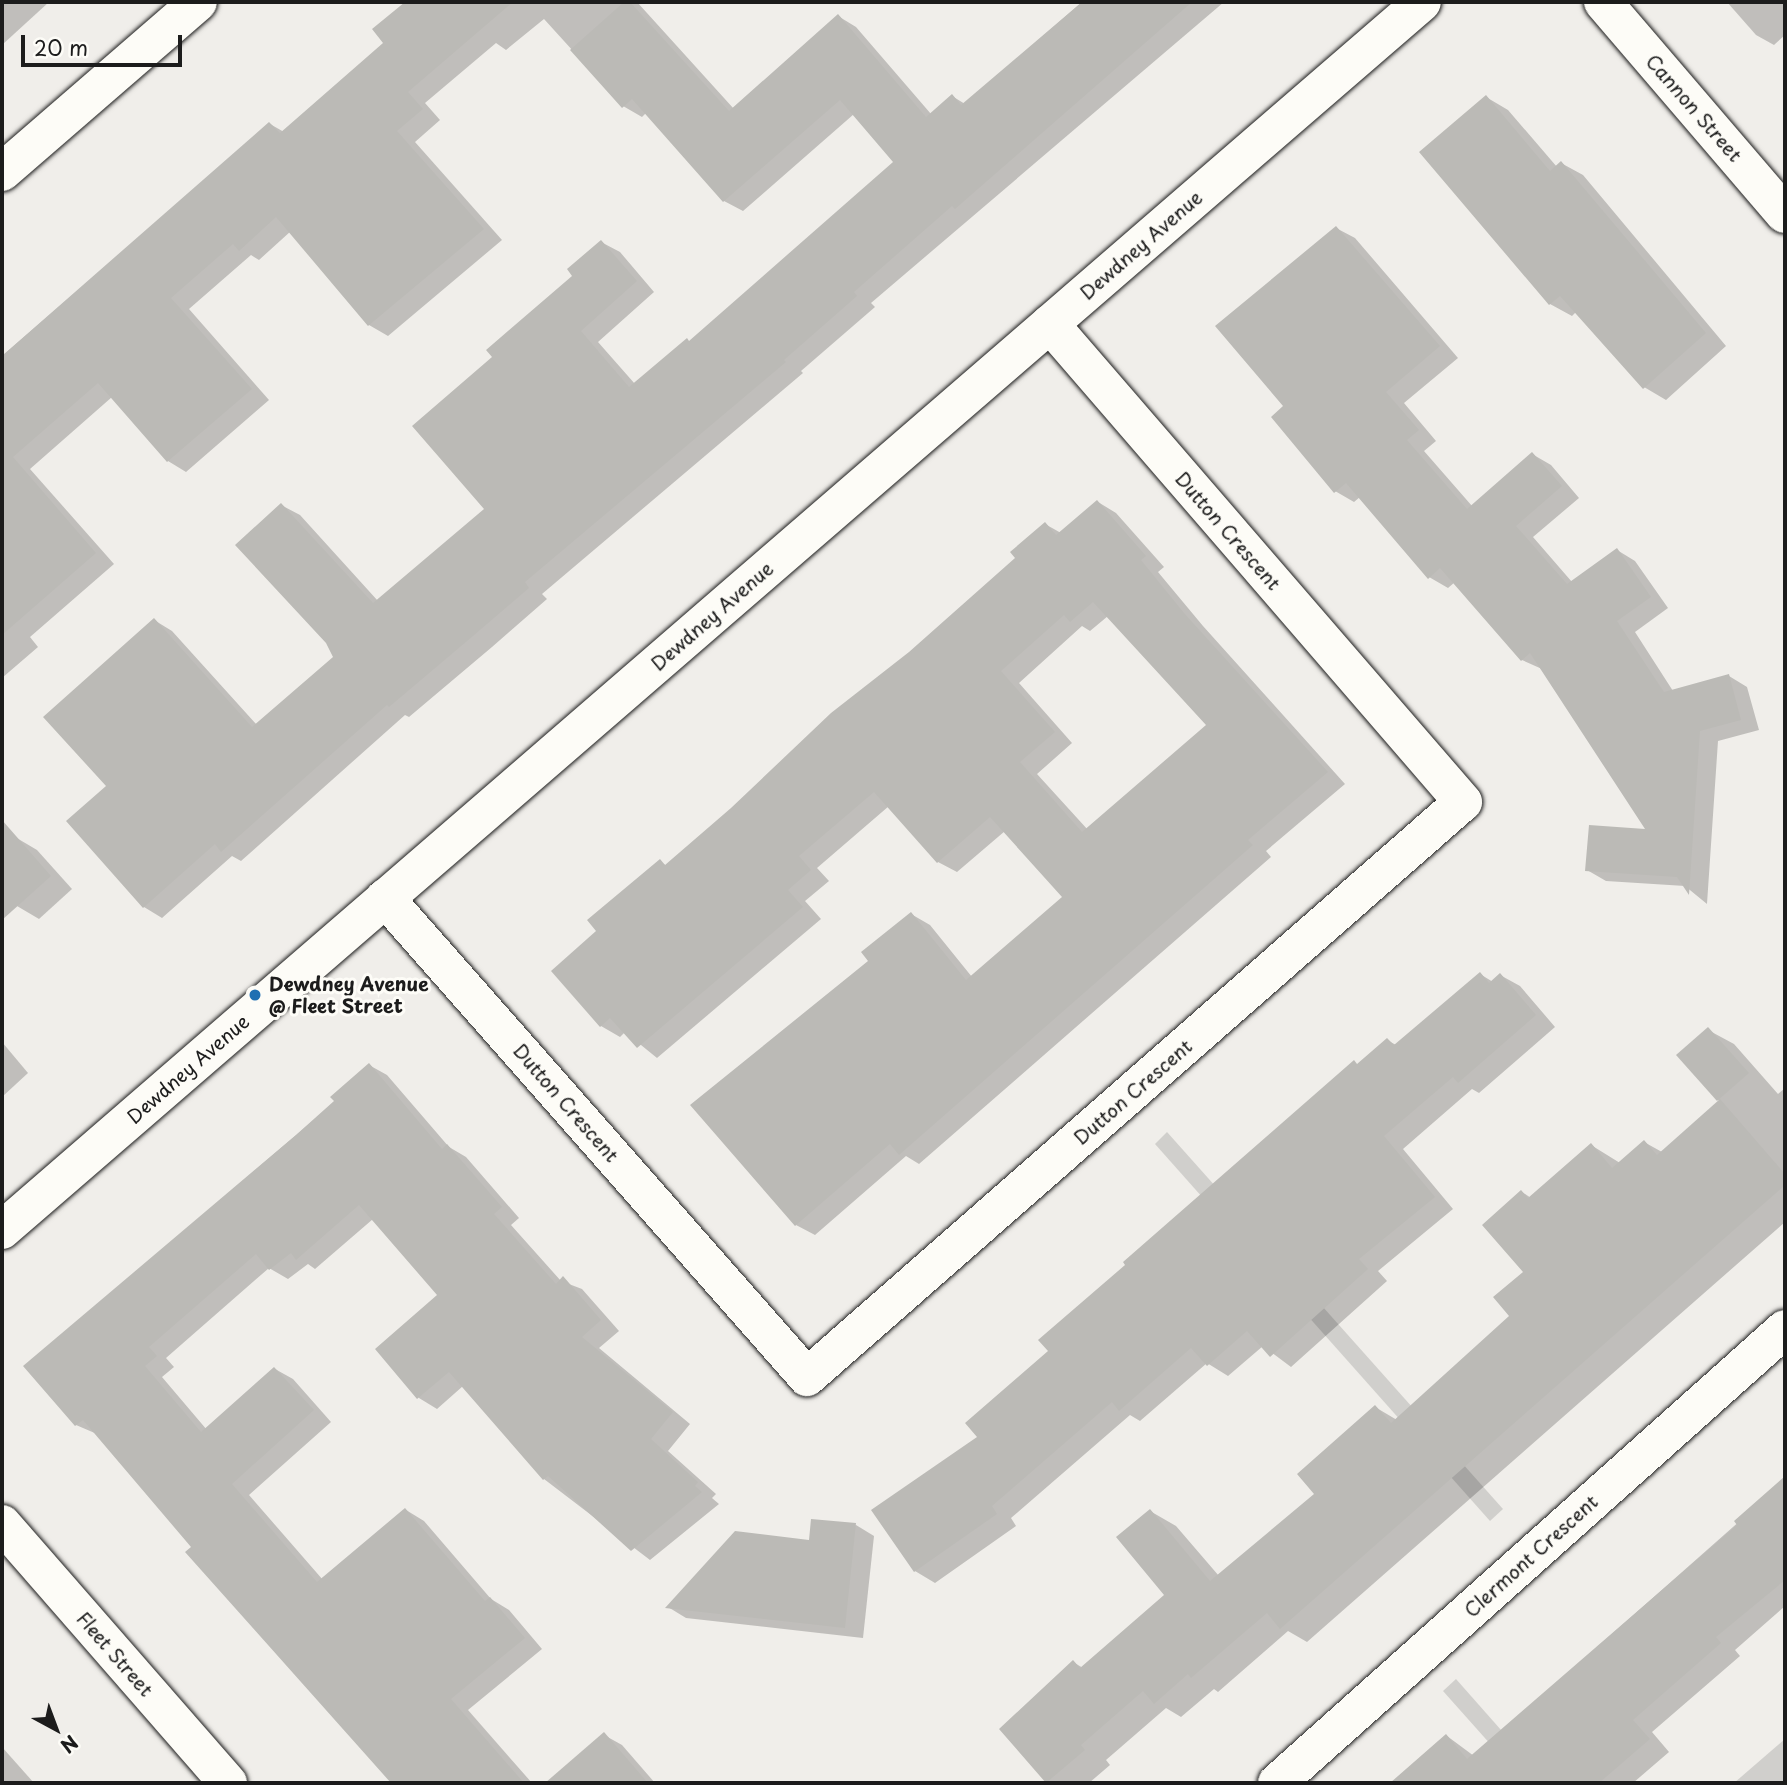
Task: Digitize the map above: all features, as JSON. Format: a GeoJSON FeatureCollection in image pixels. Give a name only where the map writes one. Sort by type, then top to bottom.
{"type":"FeatureCollection","features":[{"type":"Feature","properties":{"kind":"street"},"geometry":{"type":"LineString","coordinates":[[2,172],[198,2]]}},
{"type":"Feature","properties":{"kind":"street","name":"Dewdney Avenue"},"geometry":{"type":"LineString","coordinates":[[2,1230],[1422,2]]}},
{"type":"Feature","properties":{"kind":"street","name":"Cannon Street"},"geometry":{"type":"LineString","coordinates":[[1603,2],[1785,214]]}},
{"type":"Feature","properties":{"kind":"street","name":"Dutton Crescent"},"geometry":{"type":"LineString","coordinates":[[385,898],[807,1377],[1463,803],[1049,324]]}},
{"type":"Feature","properties":{"kind":"street","name":"Clermont Crescent"},"geometry":{"type":"LineString","coordinates":[[1277,1783],[1785,1329]]}},
{"type":"Feature","properties":{"kind":"street","name":"Fleet Street"},"geometry":{"type":"LineString","coordinates":[[2,1524],[228,1783]]}},
{"type":"Feature","properties":{"kind":"shaded area"},"geometry":{"type":"Polygon","coordinates":[[[1167,1132],[1503,1509],[1490,1521],[1155,1144],[1167,1132]]]}},
{"type":"Feature","properties":{"kind":"shaded area"},"geometry":{"type":"Polygon","coordinates":[[[1456,1679],[1548,1783],[1525,1783],[1443,1691],[1456,1679]]]}},
{"type":"Feature","properties":{"kind":"shaded area"},"geometry":{"type":"Polygon","coordinates":[[[1785,1739],[1785,1783],[1734,1783],[1785,1739]]]}},
{"type":"Feature","properties":{"kind":"building"},"geometry":{"type":"Polygon","coordinates":[[[405,2],[513,2],[408,92],[423,109],[397,131],[484,229],[368,326],[276,217],[239,251],[233,244],[171,298],[252,389],[167,462],[98,383],[13,457],[96,553],[2,635],[2,356],[269,122],[280,133],[383,43],[372,29],[405,2]]]}},
{"type":"Feature","properties":{"kind":"building"},"geometry":{"type":"Polygon","coordinates":[[[624,2],[630,2],[729,111],[838,14],[926,117],[952,94],[961,105],[1082,2],[1192,2],[955,209],[952,206],[854,292],[857,296],[784,360],[786,362],[525,582],[529,588],[389,707],[387,705],[221,852],[215,844],[143,908],[66,821],[106,786],[43,717],[154,618],[252,727],[333,657],[326,643],[235,545],[281,503],[373,603],[484,509],[412,426],[492,357],[486,350],[572,276],[567,269],[601,240],[637,281],[581,331],[629,387],[687,338],[689,341],[893,162],[840,100],[723,202],[632,99],[622,108],[570,50],[624,2]]]}},
{"type":"Feature","properties":{"kind":"building"},"geometry":{"type":"Polygon","coordinates":[[[1486,95],[1550,171],[1561,161],[1706,333],[1643,389],[1560,296],[1549,305],[1419,152],[1486,95]]]}},
{"type":"Feature","properties":{"kind":"building"},"geometry":{"type":"Polygon","coordinates":[[[1336,226],[1440,346],[1386,392],[1419,430],[1407,440],[1467,509],[1532,452],[1562,486],[1516,526],[1567,584],[1617,548],[1651,597],[1617,621],[1664,692],[1729,674],[1741,720],[1700,731],[1689,895],[1677,877],[1585,871],[1589,825],[1645,829],[1530,653],[1521,661],[1440,568],[1428,579],[1346,483],[1334,493],[1271,417],[1283,406],[1215,326],[1336,226]]]}},
{"type":"Feature","properties":{"kind":"building"},"geometry":{"type":"Polygon","coordinates":[[[1097,500],[1146,556],[1141,560],[1184,613],[1328,772],[1248,840],[1253,845],[899,1155],[890,1144],[795,1226],[690,1105],[868,961],[861,952],[911,912],[966,980],[1062,897],[990,817],[937,863],[874,792],[799,856],[811,870],[788,890],[803,907],[637,1048],[610,1018],[600,1027],[551,971],[596,931],[587,920],[660,859],[665,865],[731,808],[831,713],[909,652],[1015,558],[1010,552],[1045,522],[1056,535],[1097,500]],[[1093,602],[1070,622],[1064,615],[1001,671],[1055,732],[1020,762],[1082,832],[1206,725],[1093,602]]]}},
{"type":"Feature","properties":{"kind":"building"},"geometry":{"type":"Polygon","coordinates":[[[2,820],[51,876],[2,920],[2,820]]]}},
{"type":"Feature","properties":{"kind":"building"},"geometry":{"type":"Polygon","coordinates":[[[1480,972],[1489,983],[1500,973],[1536,1015],[1458,1083],[1453,1077],[1384,1136],[1435,1197],[1359,1259],[1368,1269],[1270,1357],[1247,1331],[1207,1366],[1191,1348],[1119,1411],[1112,1402],[992,1506],[997,1514],[914,1572],[871,1510],[977,1437],[965,1423],[1048,1351],[1038,1340],[1125,1265],[1123,1262],[1354,1060],[1357,1064],[1387,1038],[1394,1045],[1480,972]]]}},
{"type":"Feature","properties":{"kind":"building"},"geometry":{"type":"Polygon","coordinates":[[[1708,1027],[1749,1073],[1717,1101],[1676,1055],[1708,1027]]]}},
{"type":"Feature","properties":{"kind":"building"},"geometry":{"type":"Polygon","coordinates":[[[369,1063],[442,1149],[447,1144],[502,1207],[494,1214],[556,1284],[563,1276],[601,1320],[582,1337],[673,1412],[651,1439],[698,1482],[695,1486],[702,1492],[631,1551],[548,1476],[543,1480],[449,1372],[417,1399],[375,1349],[437,1295],[359,1205],[296,1260],[291,1253],[269,1270],[256,1254],[149,1347],[157,1356],[145,1366],[201,1432],[274,1367],[314,1410],[232,1484],[317,1582],[405,1508],[485,1601],[490,1597],[525,1638],[451,1699],[524,1783],[391,1783],[185,1552],[191,1547],[83,1420],[75,1426],[23,1366],[296,1135],[334,1101],[330,1097],[369,1063]]]}},
{"type":"Feature","properties":{"kind":"building"},"geometry":{"type":"Polygon","coordinates":[[[1720,1099],[1785,1174],[1785,1185],[1280,1629],[1267,1613],[1191,1678],[1188,1674],[1154,1704],[1143,1691],[1081,1745],[1085,1750],[1046,1783],[999,1729],[1073,1660],[1080,1668],[1164,1595],[1116,1537],[1150,1509],[1210,1581],[1314,1494],[1297,1474],[1375,1405],[1391,1423],[1509,1316],[1493,1297],[1523,1272],[1482,1225],[1521,1190],[1528,1198],[1591,1143],[1612,1168],[1644,1140],[1657,1155],[1720,1099]]]}},
{"type":"Feature","properties":{"kind":"building"},"geometry":{"type":"Polygon","coordinates":[[[1785,1476],[1785,1580],[1716,1637],[1721,1643],[1633,1720],[1650,1739],[1599,1783],[1390,1783],[1446,1734],[1467,1759],[1737,1525],[1734,1521],[1785,1476]]]}},
{"type":"Feature","properties":{"kind":"building"},"geometry":{"type":"Polygon","coordinates":[[[811,1519],[856,1523],[845,1628],[665,1608],[735,1531],[809,1540],[811,1519]]]}},
{"type":"Feature","properties":{"kind":"building"},"geometry":{"type":"Polygon","coordinates":[[[604,1732],[648,1783],[545,1783],[604,1732]]]}},
{"type":"Feature","properties":{"kind":"place","name":"Dewdney Avenue @ Fleet Street"},"geometry":{"type":"Point","coordinates":[255,995]}}]}
